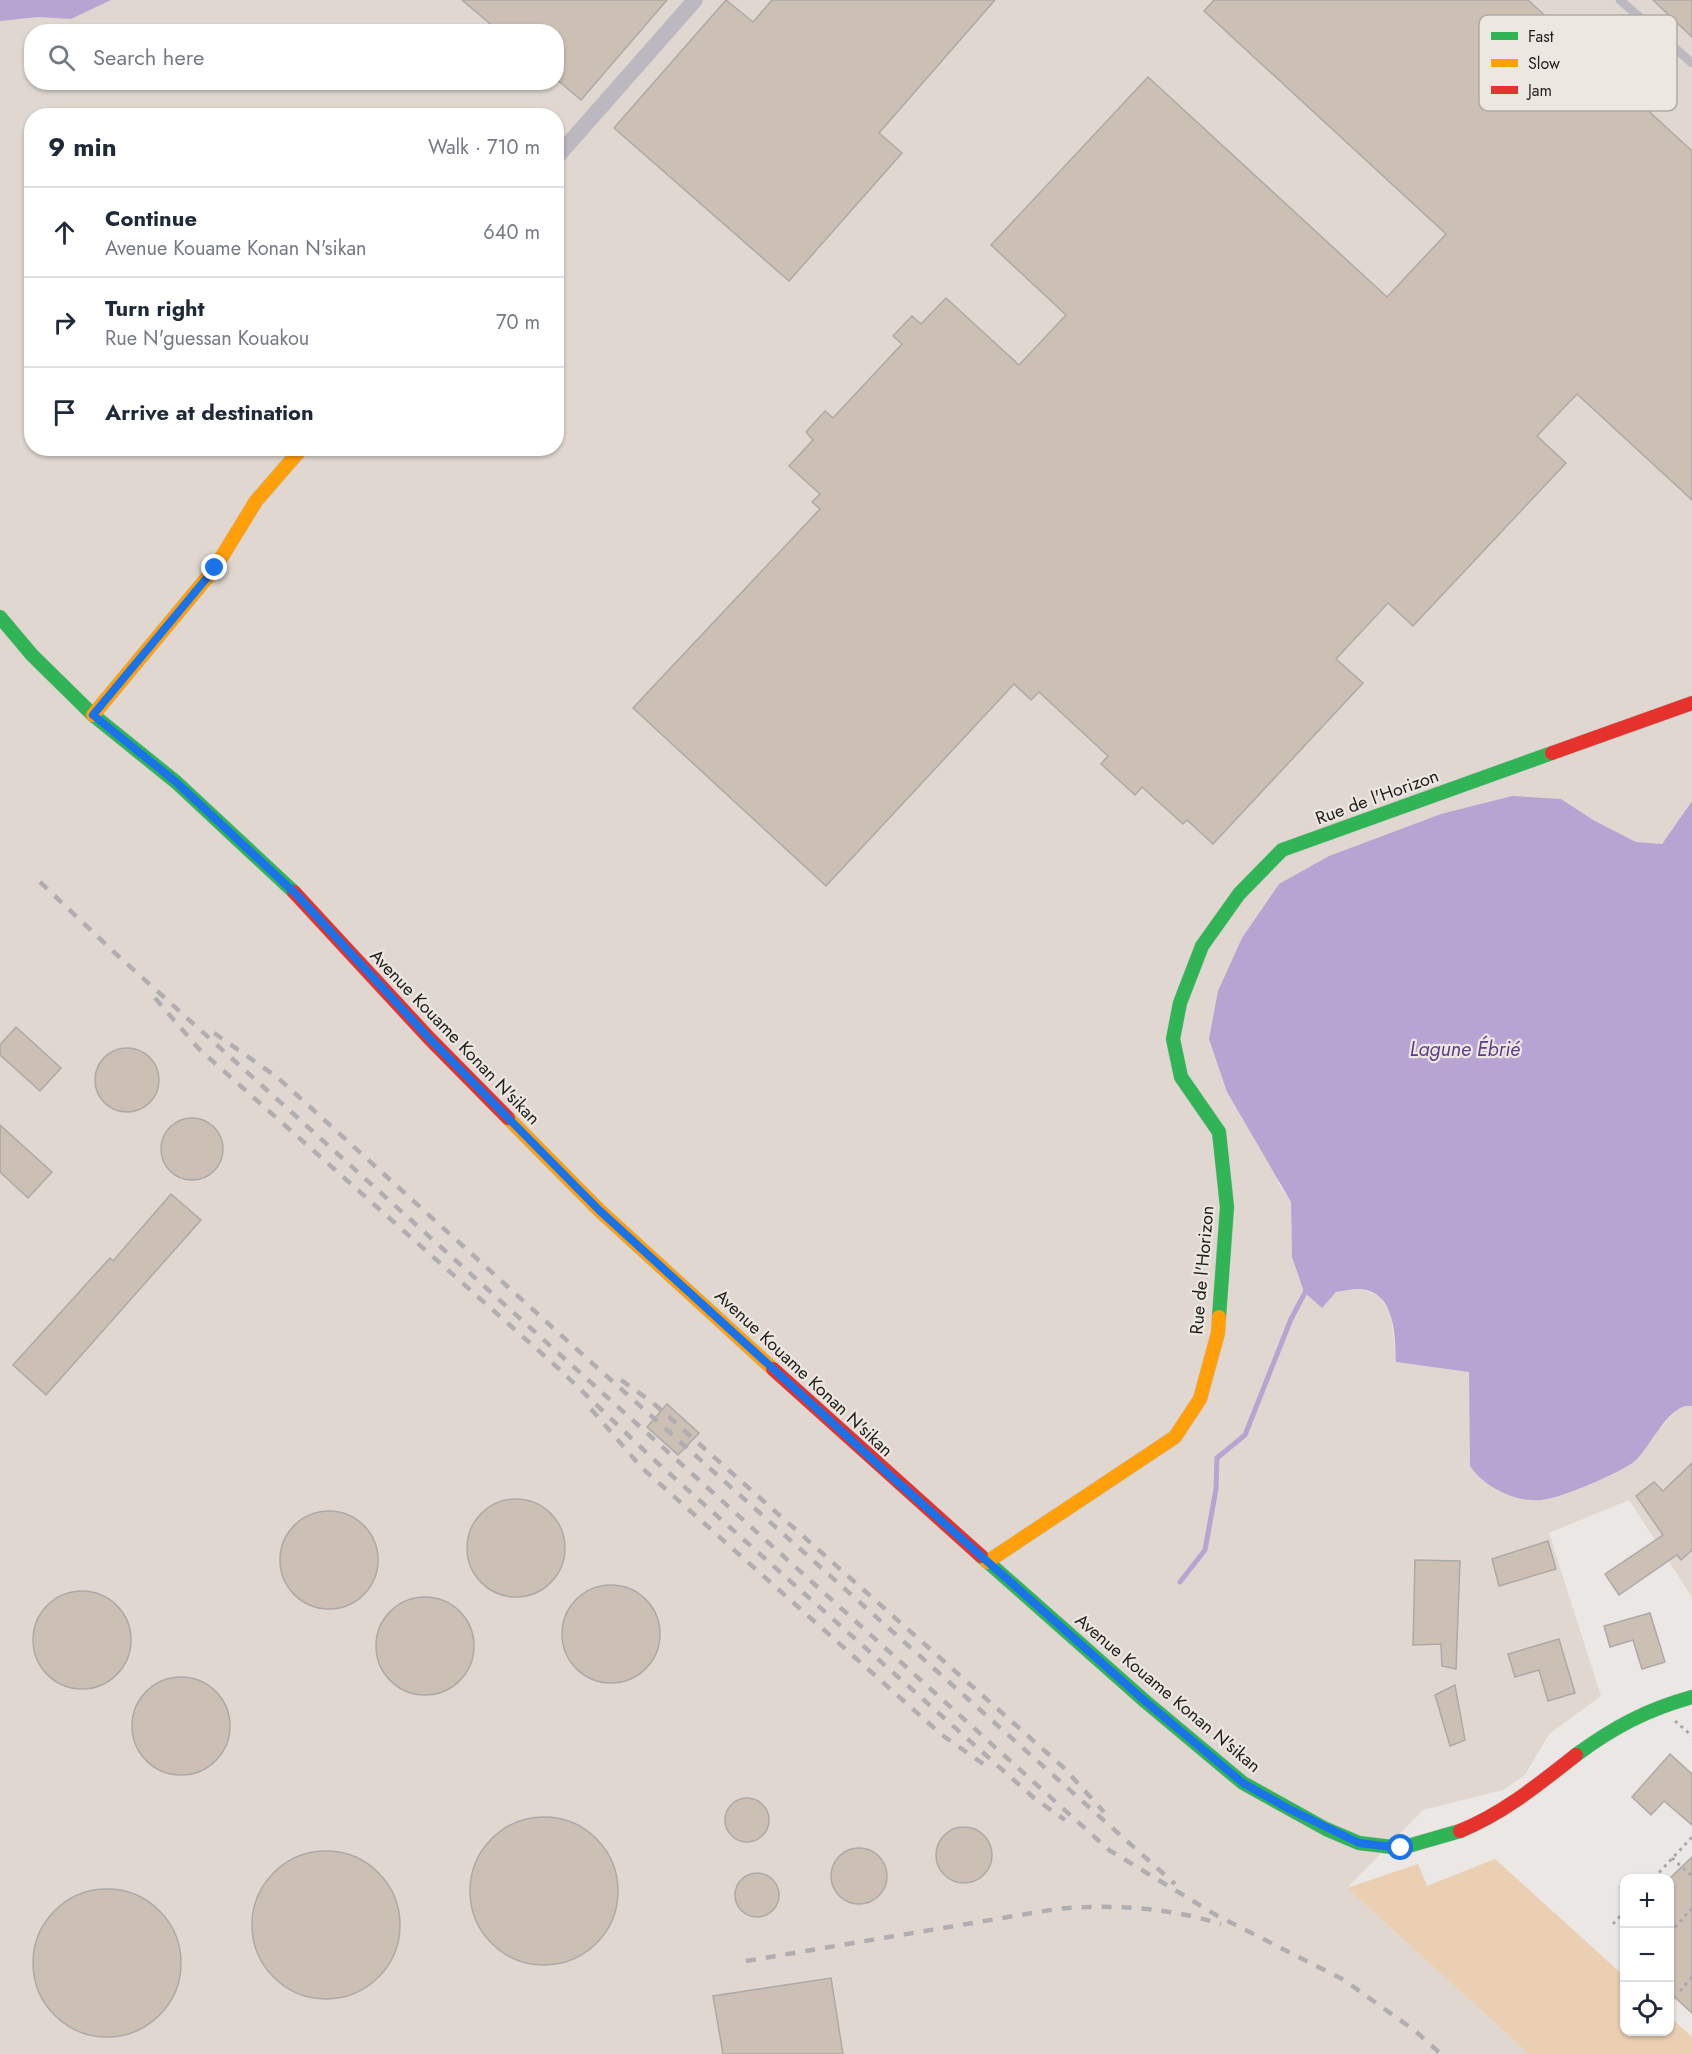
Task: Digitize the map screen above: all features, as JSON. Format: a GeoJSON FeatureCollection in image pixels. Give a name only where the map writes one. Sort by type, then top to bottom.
{"type":"FeatureCollection","features":[{"type":"Feature","properties":{"kind":"street"},"geometry":{"type":"LineString","coordinates":[[564,149],[695,0]]}},
{"type":"Feature","properties":{"kind":"street"},"geometry":{"type":"LineString","coordinates":[[93,715],[215,568],[256,501],[295,456]]}},
{"type":"Feature","properties":{"kind":"street","name":"Avenue Kouame Konan N'sikan"},"geometry":{"type":"LineString","coordinates":[[0,617],[32,655],[93,715],[176,782],[296,894],[429,1038],[599,1210],[987,1562],[1243,1783],[1326,1829],[1359,1843],[1401,1848],[1443,1838],[1485,1821],[1510,1806],[1611,1729],[1657,1707],[1692,1697]]}},
{"type":"Feature","properties":{"kind":"street","name":"Rue de l'Horizon"},"geometry":{"type":"LineString","coordinates":[[987,1562],[1175,1437],[1200,1399],[1218,1333],[1227,1208],[1219,1132],[1181,1077],[1173,1039],[1180,1003],[1202,946],[1239,894],[1282,850],[1692,703]]}},
{"type":"Feature","properties":{"kind":"lane"},"geometry":{"type":"LineString","coordinates":[[1620,0],[1637,15]]}},
{"type":"Feature","properties":{"kind":"lane"},"geometry":{"type":"LineString","coordinates":[[1677,50],[1692,63]]}},
{"type":"Feature","properties":{"kind":"path"},"geometry":{"type":"LineString","coordinates":[[1658,1874],[1692,1837]]}},
{"type":"Feature","properties":{"kind":"path"},"geometry":{"type":"LineString","coordinates":[[1672,1858],[1692,1876]]}},
{"type":"Feature","properties":{"kind":"path"},"geometry":{"type":"LineString","coordinates":[[1674,1928],[1692,1908]]}},
{"type":"Feature","properties":{"kind":"path"},"geometry":{"type":"LineString","coordinates":[[1613,1924],[1620,1916]]}},
{"type":"Feature","properties":{"kind":"path"},"geometry":{"type":"LineString","coordinates":[[1680,1991],[1692,1977]]}},
{"type":"Feature","properties":{"kind":"shaded area"},"geometry":{"type":"Polygon","coordinates":[[[0,0],[1692,0],[1692,801],[1662,844],[1636,842],[1595,821],[1561,799],[1278,1183],[1291,1202],[1292,1257],[1336,1292],[1360,1289],[1379,1296],[1391,1314],[1396,1362],[1469,1371],[1470,1403],[1521,1498],[1543,1500],[1614,1474],[1636,1460],[1650,1439],[1677,1410],[1690,1404],[1692,1406],[1692,1597],[1629,1500],[1549,1533],[1601,1696],[1549,1734],[1525,1775],[1503,1790],[1423,1810],[1347,1888],[1529,2054],[0,2054],[0,0]]]}},
{"type":"Feature","properties":{"kind":"shaded area"},"geometry":{"type":"Polygon","coordinates":[[[1495,1859],[1620,1972],[1620,2036],[1674,2036],[1674,2021],[1692,2037],[1692,2054],[1529,2054],[1347,1888],[1418,1864],[1427,1886],[1495,1859]]]}},
{"type":"Feature","properties":{"kind":"water"},"geometry":{"type":"Polygon","coordinates":[[[0,0],[111,0],[71,19],[38,17],[0,21],[0,0]]]}},
{"type":"Feature","properties":{"kind":"water","name":"Lagune Ébrié"},"geometry":{"type":"Polygon","coordinates":[[[1512,796],[1561,799],[1595,821],[1636,842],[1662,844],[1692,801],[1692,1406],[1684,1406],[1668,1418],[1635,1461],[1576,1490],[1542,1500],[1522,1499],[1502,1492],[1484,1481],[1470,1466],[1469,1372],[1396,1362],[1391,1317],[1381,1298],[1372,1292],[1360,1289],[1336,1292],[1322,1308],[1304,1292],[1292,1257],[1291,1202],[1227,1092],[1209,1039],[1218,991],[1242,938],[1279,884],[1329,856],[1441,814],[1512,796]]]}},
{"type":"Feature","properties":{"kind":"building"},"geometry":{"type":"Polygon","coordinates":[[[462,0],[667,0],[581,100],[564,86],[564,24],[490,24],[462,0]]]}},
{"type":"Feature","properties":{"kind":"building"},"geometry":{"type":"Polygon","coordinates":[[[726,0],[753,22],[772,0],[995,0],[879,133],[902,153],[789,281],[614,128],[726,0]]]}},
{"type":"Feature","properties":{"kind":"building"},"geometry":{"type":"Polygon","coordinates":[[[1214,0],[1528,0],[1544,15],[1479,15],[1479,111],[1649,111],[1692,151],[1692,500],[1577,394],[1537,436],[1566,463],[1413,626],[1388,603],[1336,659],[1363,683],[1213,844],[1187,820],[1183,824],[1142,787],[1135,795],[1101,764],[1108,756],[1039,692],[1031,700],[1014,684],[826,886],[633,708],[820,509],[812,502],[820,494],[789,466],[813,440],[806,432],[825,411],[833,418],[902,344],[893,336],[912,316],[921,324],[946,298],[1019,365],[1066,315],[991,245],[1148,77],[1387,297],[1446,234],[1204,11],[1214,0]]]}},
{"type":"Feature","properties":{"kind":"building"},"geometry":{"type":"Polygon","coordinates":[[[1653,0],[1692,0],[1692,37],[1677,23],[1677,15],[1669,15],[1653,0]]]}},
{"type":"Feature","properties":{"kind":"building"},"geometry":{"type":"Polygon","coordinates":[[[16,1027],[61,1068],[40,1091],[0,1055],[0,1045],[16,1027]]]}},
{"type":"Feature","properties":{"kind":"building"},"geometry":{"type":"Polygon","coordinates":[[[121,1048],[133,1048],[150,1057],[157,1068],[159,1080],[157,1092],[150,1103],[133,1112],[121,1112],[109,1107],[100,1098],[95,1086],[95,1074],[100,1062],[109,1053],[121,1048]]]}},
{"type":"Feature","properties":{"kind":"building"},"geometry":{"type":"Polygon","coordinates":[[[186,1118],[198,1118],[214,1127],[221,1137],[223,1149],[221,1161],[214,1171],[198,1180],[186,1180],[175,1175],[166,1166],[161,1155],[161,1143],[166,1132],[175,1123],[186,1118]]]}},
{"type":"Feature","properties":{"kind":"building"},"geometry":{"type":"Polygon","coordinates":[[[0,1125],[52,1172],[28,1198],[0,1172],[0,1125]]]}},
{"type":"Feature","properties":{"kind":"building"},"geometry":{"type":"Polygon","coordinates":[[[171,1194],[201,1220],[46,1395],[13,1365],[110,1258],[113,1261],[171,1194]]]}},
{"type":"Feature","properties":{"kind":"building"},"geometry":{"type":"Polygon","coordinates":[[[667,1404],[699,1433],[678,1455],[647,1427],[667,1404]]]}},
{"type":"Feature","properties":{"kind":"building"},"geometry":{"type":"Polygon","coordinates":[[[1692,1463],[1692,1550],[1681,1560],[1677,1555],[1619,1595],[1605,1574],[1663,1535],[1636,1496],[1654,1482],[1663,1491],[1692,1463]]]}},
{"type":"Feature","properties":{"kind":"building"},"geometry":{"type":"Polygon","coordinates":[[[516,1499],[535,1503],[551,1513],[561,1529],[565,1548],[561,1567],[551,1583],[535,1593],[516,1597],[497,1593],[481,1583],[471,1567],[467,1548],[471,1529],[481,1513],[497,1503],[516,1499]]]}},
{"type":"Feature","properties":{"kind":"building"},"geometry":{"type":"Polygon","coordinates":[[[329,1511],[348,1515],[364,1525],[374,1541],[378,1560],[374,1579],[364,1595],[348,1605],[329,1609],[310,1605],[294,1595],[284,1579],[280,1560],[284,1541],[294,1525],[310,1515],[329,1511]]]}},
{"type":"Feature","properties":{"kind":"building"},"geometry":{"type":"Polygon","coordinates":[[[1548,1541],[1556,1569],[1499,1586],[1492,1559],[1548,1541]]]}},
{"type":"Feature","properties":{"kind":"building"},"geometry":{"type":"Polygon","coordinates":[[[1415,1560],[1460,1561],[1456,1669],[1442,1666],[1441,1644],[1413,1645],[1415,1560]]]}},
{"type":"Feature","properties":{"kind":"building"},"geometry":{"type":"Polygon","coordinates":[[[611,1585],[630,1589],[646,1599],[656,1615],[660,1634],[656,1653],[646,1669],[630,1679],[611,1683],[592,1679],[576,1669],[566,1653],[562,1634],[566,1615],[576,1599],[592,1589],[611,1585]]]}},
{"type":"Feature","properties":{"kind":"building"},"geometry":{"type":"Polygon","coordinates":[[[82,1591],[101,1595],[117,1605],[127,1621],[131,1640],[127,1659],[117,1675],[101,1685],[82,1689],[63,1685],[47,1675],[37,1659],[33,1640],[37,1621],[47,1605],[63,1595],[82,1591]]]}},
{"type":"Feature","properties":{"kind":"building"},"geometry":{"type":"Polygon","coordinates":[[[425,1597],[444,1601],[460,1611],[470,1627],[474,1646],[470,1665],[460,1681],[444,1691],[425,1695],[406,1691],[390,1681],[380,1665],[376,1646],[380,1627],[390,1611],[406,1601],[425,1597]]]}},
{"type":"Feature","properties":{"kind":"building"},"geometry":{"type":"Polygon","coordinates":[[[1650,1613],[1665,1662],[1642,1669],[1633,1640],[1610,1647],[1604,1626],[1650,1613]]]}},
{"type":"Feature","properties":{"kind":"building"},"geometry":{"type":"Polygon","coordinates":[[[1559,1639],[1575,1693],[1548,1701],[1539,1670],[1515,1677],[1508,1654],[1559,1639]]]}},
{"type":"Feature","properties":{"kind":"building"},"geometry":{"type":"Polygon","coordinates":[[[181,1677],[200,1681],[216,1691],[226,1707],[230,1726],[226,1745],[216,1761],[200,1771],[181,1775],[162,1771],[146,1761],[136,1745],[132,1726],[136,1707],[146,1691],[162,1681],[181,1677]]]}},
{"type":"Feature","properties":{"kind":"building"},"geometry":{"type":"Polygon","coordinates":[[[1455,1685],[1465,1740],[1450,1746],[1435,1695],[1455,1685]]]}},
{"type":"Feature","properties":{"kind":"building"},"geometry":{"type":"Polygon","coordinates":[[[1670,1754],[1692,1774],[1692,1825],[1664,1801],[1651,1815],[1632,1797],[1670,1754]]]}},
{"type":"Feature","properties":{"kind":"building"},"geometry":{"type":"Polygon","coordinates":[[[747,1798],[756,1799],[763,1804],[768,1811],[768,1829],[763,1836],[756,1841],[747,1842],[738,1841],[731,1836],[726,1829],[725,1820],[726,1811],[731,1804],[738,1799],[747,1798]]]}},
{"type":"Feature","properties":{"kind":"building"},"geometry":{"type":"Polygon","coordinates":[[[544,1817],[558,1818],[572,1823],[596,1839],[612,1863],[617,1877],[617,1905],[612,1919],[596,1943],[572,1959],[558,1964],[544,1965],[530,1964],[516,1959],[492,1943],[476,1919],[471,1905],[470,1891],[471,1877],[476,1863],[492,1839],[516,1823],[530,1818],[544,1817]]]}},
{"type":"Feature","properties":{"kind":"building"},"geometry":{"type":"Polygon","coordinates":[[[964,1827],[975,1829],[984,1835],[990,1844],[992,1855],[990,1866],[984,1875],[975,1881],[964,1883],[953,1881],[944,1875],[938,1866],[936,1855],[938,1844],[944,1835],[953,1829],[964,1827]]]}},
{"type":"Feature","properties":{"kind":"building"},"geometry":{"type":"Polygon","coordinates":[[[859,1848],[870,1850],[879,1856],[885,1865],[887,1876],[885,1887],[879,1896],[870,1902],[859,1904],[848,1902],[839,1896],[833,1887],[831,1876],[833,1865],[839,1856],[848,1850],[859,1848]]]}},
{"type":"Feature","properties":{"kind":"building"},"geometry":{"type":"Polygon","coordinates":[[[326,1851],[340,1852],[354,1857],[378,1873],[394,1897],[399,1911],[399,1939],[394,1953],[378,1977],[354,1993],[340,1998],[326,1999],[312,1998],[298,1993],[274,1977],[258,1953],[253,1939],[252,1925],[253,1911],[258,1897],[274,1873],[298,1857],[312,1852],[326,1851]]]}},
{"type":"Feature","properties":{"kind":"building"},"geometry":{"type":"Polygon","coordinates":[[[1692,1857],[1692,2013],[1674,1997],[1674,1874],[1692,1857]]]}},
{"type":"Feature","properties":{"kind":"building"},"geometry":{"type":"Polygon","coordinates":[[[757,1873],[766,1874],[773,1879],[778,1886],[778,1904],[773,1911],[766,1916],[757,1917],[748,1916],[741,1911],[736,1904],[735,1895],[736,1886],[741,1879],[748,1874],[757,1873]]]}},
{"type":"Feature","properties":{"kind":"building"},"geometry":{"type":"Polygon","coordinates":[[[107,1889],[121,1890],[135,1895],[159,1911],[175,1935],[180,1949],[180,1977],[175,1991],[159,2015],[135,2031],[121,2036],[107,2037],[93,2036],[79,2031],[55,2015],[39,1991],[34,1977],[33,1963],[34,1949],[39,1935],[55,1911],[79,1895],[93,1890],[107,1889]]]}},
{"type":"Feature","properties":{"kind":"building"},"geometry":{"type":"Polygon","coordinates":[[[831,1978],[843,2054],[723,2054],[713,1996],[831,1978]]]}},
{"type":"Feature","properties":{"kind":"waterway"},"geometry":{"type":"LineString","coordinates":[[1180,1582],[1205,1550],[1216,1489],[1217,1458],[1245,1435],[1291,1319],[1308,1287]]}},
{"type":"Feature","properties":{"kind":"railway"},"geometry":{"type":"LineString","coordinates":[[40,882],[115,953],[1109,1850],[1216,1915],[1344,1980],[1414,2030],[1441,2054]]}},
{"type":"Feature","properties":{"kind":"railway"},"geometry":{"type":"LineString","coordinates":[[155,998],[199,1049],[557,1367],[652,1458],[1034,1798],[1065,1820]]}},
{"type":"Feature","properties":{"kind":"railway"},"geometry":{"type":"LineString","coordinates":[[214,1033],[277,1077],[573,1346],[1175,1884]]}},
{"type":"Feature","properties":{"kind":"railway"},"geometry":{"type":"LineString","coordinates":[[621,1380],[652,1402],[1063,1767],[1104,1812]]}},
{"type":"Feature","properties":{"kind":"railway"},"geometry":{"type":"LineString","coordinates":[[591,1409],[642,1468],[942,1735],[989,1768]]}},
{"type":"Feature","properties":{"kind":"railway"},"geometry":{"type":"LineString","coordinates":[[746,1961],[1056,1909],[1140,1908],[1160,1910],[1221,1924]]}},
{"type":"Feature","properties":{"kind":"traffic: fast"},"geometry":{"type":"LineString","coordinates":[[0,617],[32,655],[93,715],[176,782],[294,892]]}},
{"type":"Feature","properties":{"kind":"traffic: fast"},"geometry":{"type":"LineString","coordinates":[[1219,1317],[1227,1207],[1219,1132],[1181,1077],[1173,1039],[1180,1003],[1202,946],[1239,894],[1282,850],[1552,753]]}},
{"type":"Feature","properties":{"kind":"traffic: fast"},"geometry":{"type":"LineString","coordinates":[[981,1556],[1146,1702],[1243,1783],[1326,1829],[1359,1843],[1401,1848],[1460,1831]]}},
{"type":"Feature","properties":{"kind":"traffic: fast"},"geometry":{"type":"LineString","coordinates":[[1576,1755],[1631,1720],[1692,1697]]}},
{"type":"Feature","properties":{"kind":"traffic: slow"},"geometry":{"type":"LineString","coordinates":[[93,715],[215,568],[256,501],[295,456]]}},
{"type":"Feature","properties":{"kind":"traffic: slow"},"geometry":{"type":"LineString","coordinates":[[508,1118],[599,1210],[773,1369]]}},
{"type":"Feature","properties":{"kind":"traffic: slow"},"geometry":{"type":"LineString","coordinates":[[987,1562],[1175,1437],[1200,1399],[1218,1333],[1219,1317]]}},
{"type":"Feature","properties":{"kind":"traffic: jam"},"geometry":{"type":"LineString","coordinates":[[1552,753],[1692,703]]}},
{"type":"Feature","properties":{"kind":"traffic: jam"},"geometry":{"type":"LineString","coordinates":[[294,892],[429,1038],[508,1118]]}},
{"type":"Feature","properties":{"kind":"traffic: jam"},"geometry":{"type":"LineString","coordinates":[[773,1369],[981,1556]]}},
{"type":"Feature","properties":{"kind":"traffic: jam"},"geometry":{"type":"LineString","coordinates":[[1460,1831],[1506,1807],[1576,1755]]}},
{"type":"Feature","properties":{"kind":"route"},"geometry":{"type":"LineString","coordinates":[[215,568],[93,715],[176,782],[296,894],[429,1038],[599,1210],[884,1470],[1146,1702],[1243,1783],[1326,1829],[1359,1843],[1401,1848]]}}]}
